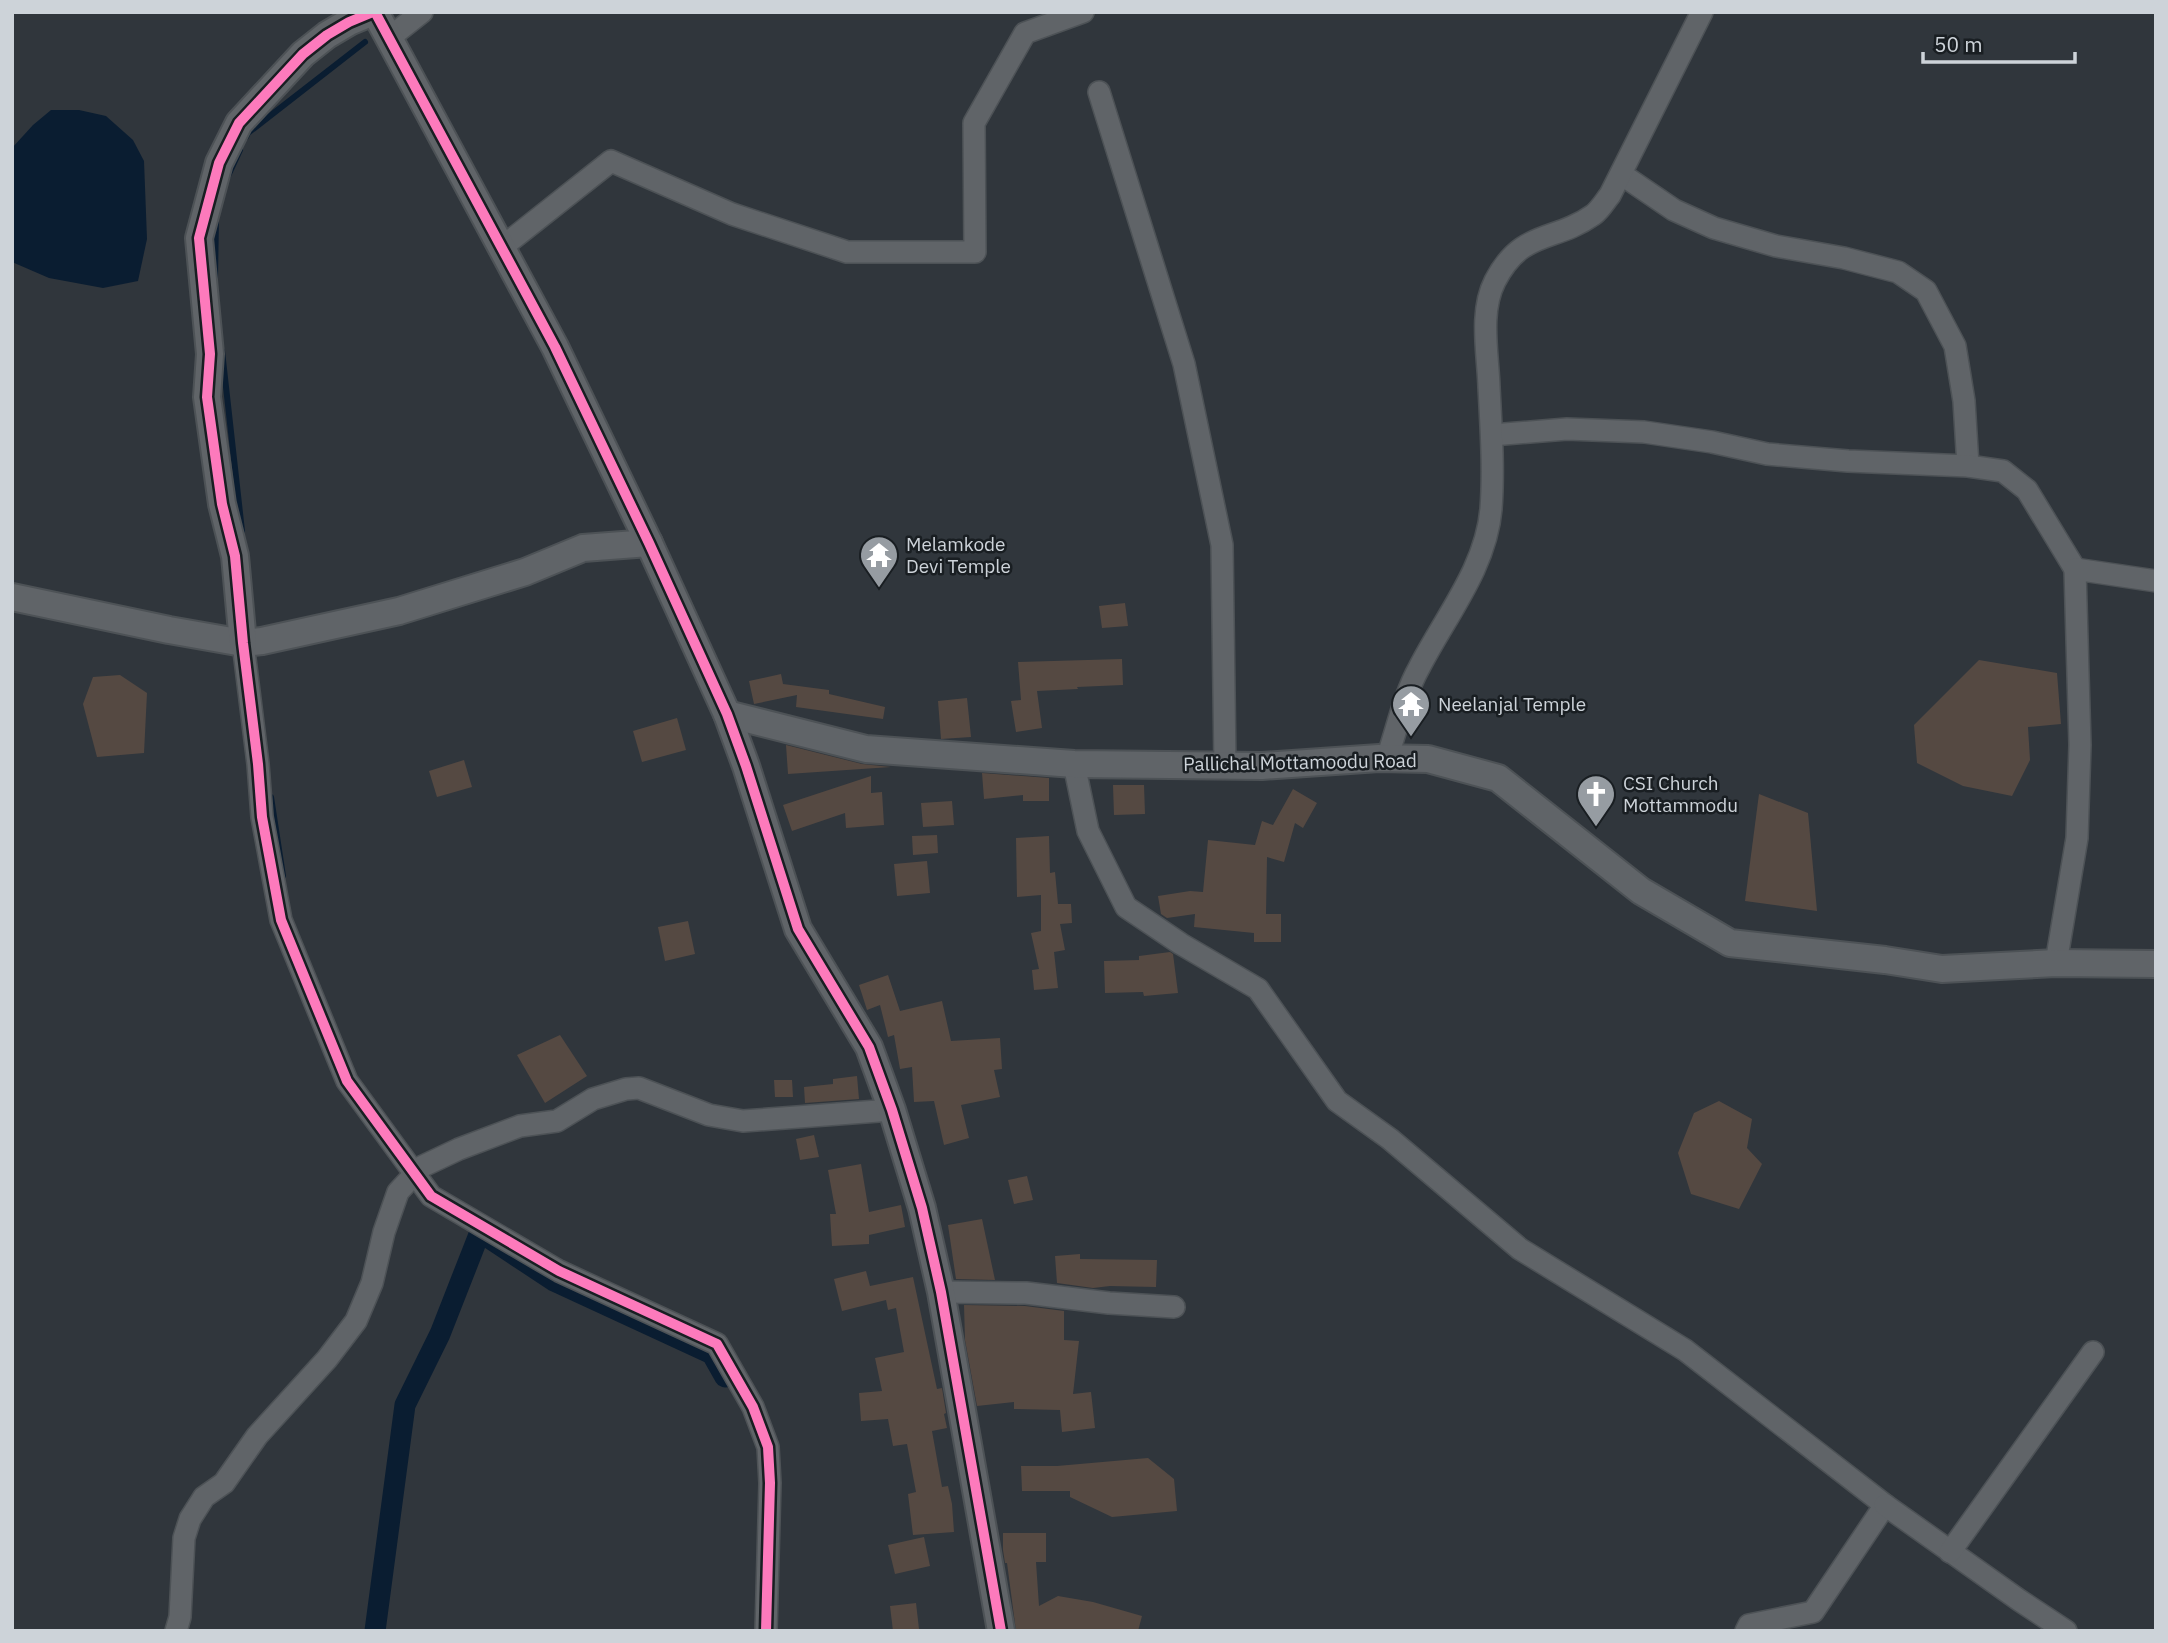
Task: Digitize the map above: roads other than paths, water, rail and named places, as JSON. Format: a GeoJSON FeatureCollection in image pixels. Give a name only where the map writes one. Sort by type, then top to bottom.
{"type":"FeatureCollection","features":[{"type":"Feature","properties":{"kind":"street"},"geometry":{"type":"LineString","coordinates":[[766,1631],[768,1447],[753,1407],[717,1344],[559,1272],[431,1196],[347,1081],[281,920],[262,817],[235,556],[222,504],[206,397],[210,354],[199,238],[219,163],[239,123],[303,54],[338,29],[374,12],[555,347],[649,543],[727,714],[798,929],[869,1046],[922,1208],[941,1292],[1001,1631]]}},
{"type":"Feature","properties":{"kind":"street"},"geometry":{"type":"LineString","coordinates":[[389,38],[422,12]]}},
{"type":"Feature","properties":{"kind":"street"},"geometry":{"type":"LineString","coordinates":[[501,248],[611,160],[732,214],[847,252],[975,252],[974,123],[1025,33],[1083,12]]}},
{"type":"Feature","properties":{"kind":"street"},"geometry":{"type":"LineString","coordinates":[[1387,758],[1417,671],[1484,548],[1491,510],[1492,435],[1486,324],[1494,283],[1511,256],[1525,244],[1594,214],[1610,195],[1702,12]]}},
{"type":"Feature","properties":{"kind":"street"},"geometry":{"type":"LineString","coordinates":[[1099,92],[1184,364],[1222,545],[1225,766]]}},
{"type":"Feature","properties":{"kind":"street"},"geometry":{"type":"LineString","coordinates":[[1621,174],[1674,210],[1714,228],[1776,246],[1844,258],[1898,272],[1926,291],[1955,346],[1964,401],[1968,466]]}},
{"type":"Feature","properties":{"kind":"street"},"geometry":{"type":"LineString","coordinates":[[1492,435],[1567,429],[1644,432],[1712,442],[1767,454],[1848,461],[1968,466],[2003,471],[2027,490],[2075,569],[2080,745],[2077,838],[2056,963]]}},
{"type":"Feature","properties":{"kind":"street"},"geometry":{"type":"LineString","coordinates":[[12,597],[169,630],[243,643],[261,642],[399,611],[525,572],[583,548],[649,543]]}},
{"type":"Feature","properties":{"kind":"street"},"geometry":{"type":"LineString","coordinates":[[2075,569],[2156,581]]}},
{"type":"Feature","properties":{"kind":"street","name":"Pallichal Mottamoodu Road"},"geometry":{"type":"LineString","coordinates":[[727,714],[866,749],[1073,764],[1262,766],[1387,758],[1428,759],[1498,778],[1641,891],[1730,943],[1942,969],[2056,963],[2156,964]]}},
{"type":"Feature","properties":{"kind":"street"},"geometry":{"type":"LineString","coordinates":[[1073,764],[1088,831],[1126,907],[1181,944],[1258,989],[1337,1101],[1390,1139],[1520,1249],[1685,1350],[1885,1505],[2066,1631]]}},
{"type":"Feature","properties":{"kind":"street"},"geometry":{"type":"LineString","coordinates":[[176,1631],[180,1617],[184,1538],[190,1518],[204,1497],[224,1483],[257,1436],[327,1359],[356,1321],[372,1283],[384,1232],[398,1192],[421,1167],[520,1126],[557,1121],[593,1099],[626,1089],[639,1088],[709,1115],[743,1121],[892,1110]]}},
{"type":"Feature","properties":{"kind":"street"},"geometry":{"type":"LineString","coordinates":[[941,1292],[1026,1293],[1109,1303],[1174,1307]]}},
{"type":"Feature","properties":{"kind":"street"},"geometry":{"type":"LineString","coordinates":[[1950,1552],[2093,1352]]}},
{"type":"Feature","properties":{"kind":"street"},"geometry":{"type":"LineString","coordinates":[[1746,1631],[1749,1625],[1813,1612],[1885,1505]]}},
{"type":"Feature","properties":{"kind":"water"},"geometry":{"type":"Polygon","coordinates":[[[51,110],[79,110],[106,116],[133,140],[144,161],[147,239],[138,281],[103,288],[49,278],[12,262],[12,148],[51,110]]]}},
{"type":"Feature","properties":{"kind":"waterway"},"geometry":{"type":"LineString","coordinates":[[246,137],[365,42]]}},
{"type":"Feature","properties":{"kind":"waterway"},"geometry":{"type":"LineString","coordinates":[[227,178],[240,150]]}},
{"type":"Feature","properties":{"kind":"waterway"},"geometry":{"type":"LineString","coordinates":[[215,277],[216,218]]}},
{"type":"Feature","properties":{"kind":"waterway"},"geometry":{"type":"LineString","coordinates":[[222,351],[242,531]]}},
{"type":"Feature","properties":{"kind":"waterway"},"geometry":{"type":"LineString","coordinates":[[271,797],[283,876]]}},
{"type":"Feature","properties":{"kind":"waterway"},"geometry":{"type":"LineString","coordinates":[[375,1631],[405,1405],[440,1334],[480,1232],[554,1281],[712,1354],[725,1377]]}},
{"type":"Feature","properties":{"kind":"place","name":"Melamkode Devi Temple"},"geometry":{"type":"Point","coordinates":[879,589]}},
{"type":"Feature","properties":{"kind":"place","name":"Neelanjal Temple"},"geometry":{"type":"Point","coordinates":[1411,738]}},
{"type":"Feature","properties":{"kind":"place","name":"CSI Church Mottammodu"},"geometry":{"type":"Point","coordinates":[1596,828]}}]}
